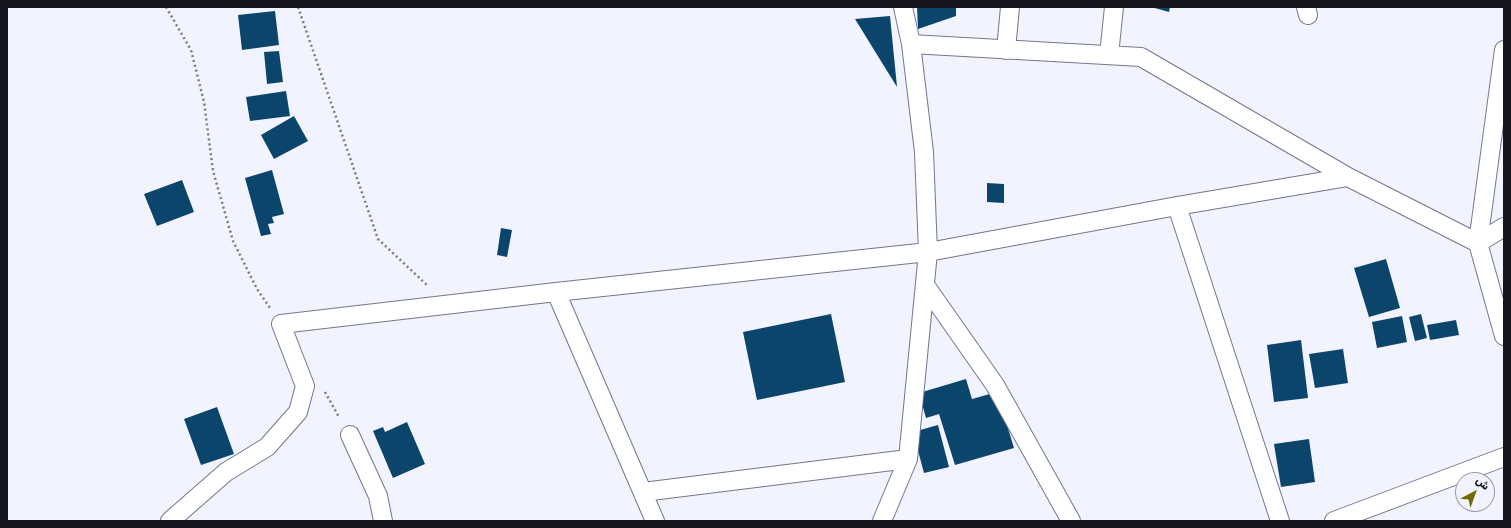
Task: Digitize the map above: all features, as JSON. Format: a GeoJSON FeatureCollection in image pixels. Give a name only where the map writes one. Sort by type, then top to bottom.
{"type":"FeatureCollection","features":[{"type":"Feature","properties":{"kind":"street"},"geometry":{"type":"LineString","coordinates":[[882,521],[908,459],[928,252],[924,152],[911,44],[902,7]]}},
{"type":"Feature","properties":{"kind":"street"},"geometry":{"type":"LineString","coordinates":[[1006,50],[1010,7]]}},
{"type":"Feature","properties":{"kind":"street"},"geometry":{"type":"LineString","coordinates":[[1109,55],[1114,7]]}},
{"type":"Feature","properties":{"kind":"street"},"geometry":{"type":"LineString","coordinates":[[911,44],[1141,57],[1348,177],[1478,243]]}},
{"type":"Feature","properties":{"kind":"street"},"geometry":{"type":"LineString","coordinates":[[1504,50],[1478,243],[1504,336]]}},
{"type":"Feature","properties":{"kind":"street"},"geometry":{"type":"LineString","coordinates":[[170,521],[226,472],[267,447],[298,412],[305,386],[281,324],[556,292],[928,252],[1177,206],[1348,177]]}},
{"type":"Feature","properties":{"kind":"street"},"geometry":{"type":"LineString","coordinates":[[1177,206],[1280,521]]}},
{"type":"Feature","properties":{"kind":"street"},"geometry":{"type":"LineString","coordinates":[[1478,243],[1504,226]]}},
{"type":"Feature","properties":{"kind":"street"},"geometry":{"type":"LineString","coordinates":[[924,285],[995,385],[1071,521]]}},
{"type":"Feature","properties":{"kind":"street"},"geometry":{"type":"LineString","coordinates":[[556,292],[655,521]]}},
{"type":"Feature","properties":{"kind":"street"},"geometry":{"type":"LineString","coordinates":[[350,435],[378,496],[383,521]]}},
{"type":"Feature","properties":{"kind":"street"},"geometry":{"type":"LineString","coordinates":[[1334,521],[1504,457]]}},
{"type":"Feature","properties":{"kind":"street"},"geometry":{"type":"LineString","coordinates":[[642,492],[908,459]]}},
{"type":"Feature","properties":{"kind":"path"},"geometry":{"type":"LineString","coordinates":[[166,7],[191,50],[204,102],[213,171],[233,242],[257,289],[281,324]]}},
{"type":"Feature","properties":{"kind":"path"},"geometry":{"type":"LineString","coordinates":[[298,7],[378,239],[448,305]]}},
{"type":"Feature","properties":{"kind":"path"},"geometry":{"type":"LineString","coordinates":[[322,385],[332,406],[350,435]]}},
{"type":"Feature","properties":{"kind":"building"},"geometry":{"type":"Polygon","coordinates":[[[917,7],[956,7],[956,16],[918,29],[917,7]]]}},
{"type":"Feature","properties":{"kind":"building"},"geometry":{"type":"Polygon","coordinates":[[[1151,7],[1170,7],[1169,12],[1151,7]]]}},
{"type":"Feature","properties":{"kind":"building"},"geometry":{"type":"Polygon","coordinates":[[[275,11],[279,45],[242,50],[238,15],[275,11]]]}},
{"type":"Feature","properties":{"kind":"building"},"geometry":{"type":"Polygon","coordinates":[[[890,16],[897,87],[855,19],[890,16]]]}},
{"type":"Feature","properties":{"kind":"building"},"geometry":{"type":"Polygon","coordinates":[[[279,51],[283,82],[267,84],[264,52],[279,51]]]}},
{"type":"Feature","properties":{"kind":"building"},"geometry":{"type":"Polygon","coordinates":[[[286,91],[290,116],[250,121],[246,97],[286,91]]]}},
{"type":"Feature","properties":{"kind":"building"},"geometry":{"type":"Polygon","coordinates":[[[294,116],[308,141],[274,159],[261,135],[294,116]]]}},
{"type":"Feature","properties":{"kind":"building"},"geometry":{"type":"Polygon","coordinates":[[[272,170],[284,214],[272,217],[274,223],[268,224],[271,234],[261,236],[245,178],[272,170]]]}},
{"type":"Feature","properties":{"kind":"building"},"geometry":{"type":"Polygon","coordinates":[[[182,180],[194,212],[157,226],[144,194],[182,180]]]}},
{"type":"Feature","properties":{"kind":"building"},"geometry":{"type":"Polygon","coordinates":[[[987,183],[1004,184],[1004,203],[987,202],[987,183]]]}},
{"type":"Feature","properties":{"kind":"building"},"geometry":{"type":"Polygon","coordinates":[[[501,228],[512,230],[507,257],[497,255],[501,228]]]}},
{"type":"Feature","properties":{"kind":"building"},"geometry":{"type":"Polygon","coordinates":[[[1386,259],[1400,308],[1369,317],[1354,268],[1386,259]]]}},
{"type":"Feature","properties":{"kind":"building"},"geometry":{"type":"Polygon","coordinates":[[[831,314],[845,382],[757,400],[743,332],[831,314]]]}},
{"type":"Feature","properties":{"kind":"building"},"geometry":{"type":"Polygon","coordinates":[[[1421,314],[1427,338],[1415,341],[1409,317],[1421,314]]]}},
{"type":"Feature","properties":{"kind":"building"},"geometry":{"type":"Polygon","coordinates":[[[1402,316],[1407,342],[1377,348],[1372,322],[1402,316]]]}},
{"type":"Feature","properties":{"kind":"building"},"geometry":{"type":"Polygon","coordinates":[[[1456,320],[1459,335],[1430,340],[1427,325],[1456,320]]]}},
{"type":"Feature","properties":{"kind":"building"},"geometry":{"type":"Polygon","coordinates":[[[1301,340],[1308,398],[1274,402],[1267,345],[1301,340]]]}},
{"type":"Feature","properties":{"kind":"building"},"geometry":{"type":"Polygon","coordinates":[[[1343,349],[1348,383],[1315,388],[1309,354],[1343,349]]]}},
{"type":"Feature","properties":{"kind":"building"},"geometry":{"type":"Polygon","coordinates":[[[966,379],[972,399],[997,392],[1014,448],[955,465],[939,414],[926,418],[919,393],[966,379]]]}},
{"type":"Feature","properties":{"kind":"building"},"geometry":{"type":"Polygon","coordinates":[[[217,407],[234,454],[201,465],[184,419],[217,407]]]}},
{"type":"Feature","properties":{"kind":"building"},"geometry":{"type":"Polygon","coordinates":[[[407,422],[425,464],[393,478],[373,431],[383,427],[385,432],[407,422]]]}},
{"type":"Feature","properties":{"kind":"building"},"geometry":{"type":"Polygon","coordinates":[[[938,425],[949,467],[924,473],[913,432],[938,425]]]}},
{"type":"Feature","properties":{"kind":"building"},"geometry":{"type":"Polygon","coordinates":[[[1309,439],[1315,482],[1281,487],[1274,444],[1309,439]]]}}]}
